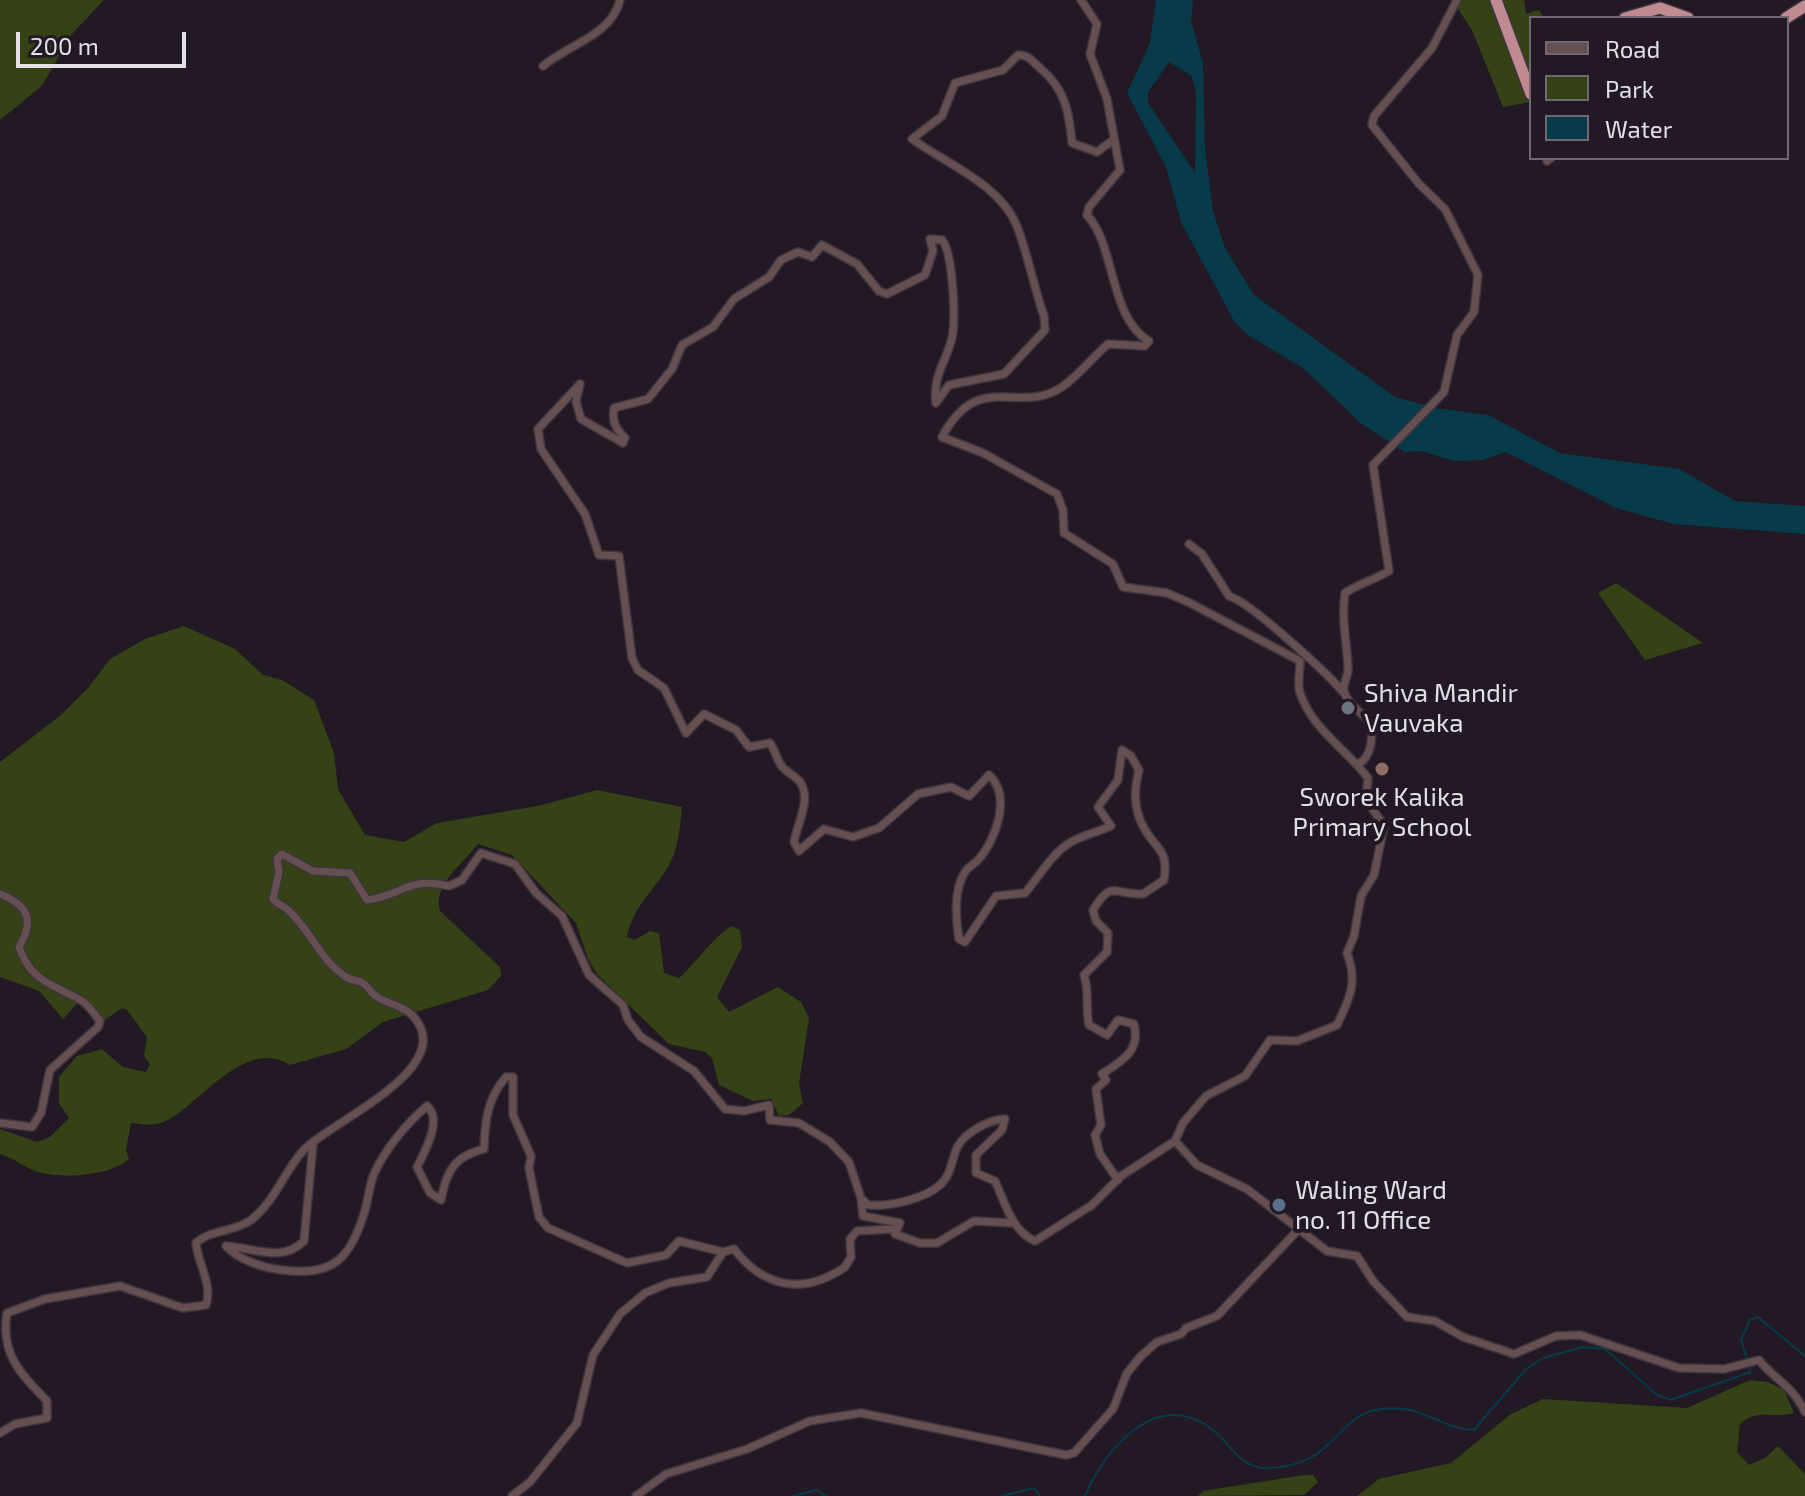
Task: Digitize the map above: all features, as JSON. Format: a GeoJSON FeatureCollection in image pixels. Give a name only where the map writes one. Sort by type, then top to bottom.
{"type":"FeatureCollection","features":[{"type":"Feature","properties":{"kind":"highway"},"geometry":{"type":"LineString","coordinates":[[1496,0],[1529,89]]}},
{"type":"Feature","properties":{"kind":"highway"},"geometry":{"type":"LineString","coordinates":[[1632,16],[1656,9],[1681,16]]}},
{"type":"Feature","properties":{"kind":"street"},"geometry":{"type":"LineString","coordinates":[[543,66],[559,52],[603,29],[617,16],[620,0]]}},
{"type":"Feature","properties":{"kind":"street"},"geometry":{"type":"LineString","coordinates":[[861,1198],[868,1205],[889,1205],[939,1186],[950,1172],[957,1147],[966,1136],[997,1119],[1005,1119],[1002,1130],[976,1155],[976,1173],[995,1181],[1013,1223],[1026,1237],[1035,1241],[1092,1205],[1118,1180],[1175,1141],[1183,1123],[1206,1096],[1245,1076],[1270,1040],[1297,1041],[1337,1025],[1349,1000],[1354,970],[1347,953],[1354,936],[1361,896],[1374,875],[1384,826],[1366,799],[1368,778],[1358,764],[1334,745],[1299,692],[1300,661],[1167,593],[1123,587],[1113,564],[1064,533],[1057,494],[983,453],[942,437],[954,415],[978,400],[1008,395],[1036,397],[1061,388],[1108,344],[1145,346],[1149,341],[1140,335],[1128,315],[1112,279],[1098,227],[1087,215],[1089,207],[1120,170],[1107,99],[1090,54],[1097,24],[1081,0]]}},
{"type":"Feature","properties":{"kind":"street"},"geometry":{"type":"LineString","coordinates":[[1344,694],[1343,683],[1349,672],[1342,634],[1345,593],[1365,580],[1375,579],[1389,571],[1373,465],[1444,392],[1457,335],[1474,312],[1478,275],[1445,209],[1419,184],[1372,125],[1374,116],[1432,48],[1457,0]]}},
{"type":"Feature","properties":{"kind":"street"},"geometry":{"type":"LineString","coordinates":[[1113,140],[1097,152],[1072,143],[1068,105],[1054,79],[1025,55],[1018,55],[1003,70],[955,83],[942,116],[912,139],[969,174],[1006,206],[1019,230],[1044,316],[1045,330],[1004,374],[949,385],[936,403],[939,367],[953,333],[949,258],[942,240],[930,239],[933,251],[925,275],[887,294],[879,291],[857,264],[822,245],[812,257],[798,252],[781,260],[769,277],[734,299],[713,327],[682,345],[672,369],[648,399],[614,408],[616,430],[625,438],[623,443],[581,419],[576,401],[580,384],[538,429],[541,449],[585,514],[599,555],[619,556],[632,658],[638,670],[664,688],[686,733],[704,714],[725,722],[749,747],[770,743],[773,746],[782,767],[799,781],[804,790],[805,804],[794,842],[799,851],[824,829],[853,837],[879,828],[918,794],[951,787],[969,796],[989,775],[998,793],[1000,814],[992,839],[978,860],[965,871],[959,889],[957,924],[959,939],[965,942],[996,896],[1025,893],[1037,873],[1054,861],[1069,842],[1111,826],[1098,807],[1118,780],[1122,750],[1131,756],[1139,770],[1134,792],[1137,808],[1144,828],[1164,854],[1164,880],[1143,894],[1111,889],[1105,891],[1093,910],[1096,921],[1108,933],[1107,952],[1084,975],[1088,988],[1086,1013],[1089,1025],[1107,1035],[1118,1020],[1130,1021],[1136,1031],[1130,1054],[1102,1074],[1106,1080],[1096,1089],[1101,1125],[1095,1135],[1100,1154],[1118,1180]]}},
{"type":"Feature","properties":{"kind":"street"},"geometry":{"type":"LineString","coordinates":[[1189,544],[1202,554],[1229,596],[1242,600],[1276,633],[1319,665],[1368,721],[1370,748],[1365,761],[1358,764]]}},
{"type":"Feature","properties":{"kind":"street"},"geometry":{"type":"LineString","coordinates":[[0,1433],[15,1424],[47,1418],[47,1401],[19,1373],[5,1352],[2,1326],[7,1313],[45,1299],[66,1298],[120,1286],[183,1308],[206,1305],[210,1295],[197,1259],[196,1243],[204,1236],[248,1222],[268,1205],[302,1151],[402,1080],[421,1051],[421,1031],[415,1018],[400,1005],[373,995],[365,983],[350,980],[326,960],[308,933],[287,909],[273,899],[279,872],[277,859],[282,854],[313,871],[350,873],[367,900],[416,882],[434,880],[449,886],[462,880],[481,853],[515,864],[536,893],[562,916],[589,975],[623,1005],[628,1020],[641,1037],[694,1071],[725,1109],[744,1111],[769,1105],[770,1120],[799,1123],[830,1142],[849,1162],[861,1198],[863,1216],[900,1223],[895,1233]]}},
{"type":"Feature","properties":{"kind":"street"},"geometry":{"type":"LineString","coordinates":[[0,894],[22,903],[29,916],[27,935],[19,947],[23,959],[50,987],[85,1002],[100,1021],[98,1027],[50,1070],[41,1113],[32,1127],[0,1123]]}},
{"type":"Feature","properties":{"kind":"street"},"geometry":{"type":"LineString","coordinates":[[314,1142],[304,1241],[295,1250],[282,1255],[226,1246],[231,1252],[277,1270],[313,1274],[335,1264],[355,1234],[381,1161],[427,1106],[434,1123],[417,1167],[430,1193],[441,1200],[453,1163],[466,1153],[484,1149],[487,1109],[494,1091],[506,1077],[513,1077],[513,1115],[531,1156],[529,1168],[536,1207],[548,1228],[627,1263],[666,1255],[679,1241],[723,1252],[734,1249],[751,1271],[774,1283],[792,1284],[841,1270],[849,1262],[850,1239],[857,1231],[893,1229],[895,1233],[920,1243],[937,1243],[974,1221],[1013,1223]]}},
{"type":"Feature","properties":{"kind":"street"},"geometry":{"type":"LineString","coordinates":[[1175,1141],[1197,1165],[1247,1189],[1327,1251],[1357,1256],[1373,1281],[1407,1317],[1435,1321],[1463,1337],[1514,1354],[1556,1336],[1580,1335],[1679,1368],[1724,1369],[1759,1360],[1768,1374],[1791,1387],[1805,1412]]}},
{"type":"Feature","properties":{"kind":"street"},"geometry":{"type":"LineString","coordinates":[[636,1496],[666,1474],[747,1449],[810,1421],[861,1413],[1066,1455],[1074,1453],[1113,1409],[1127,1373],[1141,1356],[1157,1342],[1217,1316],[1285,1240],[1298,1230]]}},
{"type":"Feature","properties":{"kind":"street"},"geometry":{"type":"LineString","coordinates":[[512,1496],[564,1443],[577,1423],[593,1355],[620,1314],[645,1293],[669,1283],[707,1277],[723,1252]]}},
{"type":"Feature","properties":{"kind":"green space"},"geometry":{"type":"Polygon","coordinates":[[[0,0],[104,0],[71,35],[42,86],[0,120],[0,0]]]}},
{"type":"Feature","properties":{"kind":"green space"},"geometry":{"type":"Polygon","coordinates":[[[1452,0],[1524,0],[1526,14],[1539,10],[1543,16],[1529,16],[1529,102],[1503,107],[1472,30],[1452,0]]]}},
{"type":"Feature","properties":{"kind":"green space"},"geometry":{"type":"Polygon","coordinates":[[[1616,583],[1703,643],[1645,660],[1598,593],[1616,583]]]}},
{"type":"Feature","properties":{"kind":"green space"},"geometry":{"type":"Polygon","coordinates":[[[184,626],[235,649],[263,675],[282,680],[314,700],[334,753],[338,789],[365,835],[404,842],[437,823],[538,806],[597,790],[682,807],[672,858],[637,910],[627,937],[635,940],[650,931],[659,933],[664,973],[679,978],[724,931],[731,926],[740,930],[742,947],[717,997],[729,1012],[778,987],[801,1002],[809,1018],[799,1083],[803,1103],[789,1115],[779,1116],[771,1099],[753,1101],[719,1085],[712,1058],[705,1052],[669,1044],[597,974],[588,959],[576,923],[512,855],[478,844],[445,883],[439,901],[440,911],[500,967],[501,976],[488,990],[383,1022],[346,1049],[290,1065],[274,1059],[257,1059],[241,1065],[168,1120],[150,1124],[131,1123],[126,1150],[129,1159],[110,1169],[84,1175],[45,1174],[0,1154],[0,1129],[37,1142],[50,1137],[69,1118],[59,1103],[59,1077],[77,1056],[102,1049],[123,1067],[146,1072],[150,1064],[144,1056],[147,1037],[127,1010],[122,1008],[105,1020],[83,997],[63,1019],[39,991],[0,977],[0,762],[61,715],[88,688],[110,659],[145,639],[184,626]]]}},
{"type":"Feature","properties":{"kind":"green space"},"geometry":{"type":"Polygon","coordinates":[[[1750,1380],[1768,1382],[1784,1390],[1794,1413],[1747,1419],[1740,1424],[1737,1452],[1749,1465],[1765,1458],[1778,1446],[1805,1474],[1805,1496],[1357,1496],[1379,1479],[1451,1463],[1511,1414],[1543,1399],[1687,1408],[1750,1380]]]}},
{"type":"Feature","properties":{"kind":"green space"},"geometry":{"type":"Polygon","coordinates":[[[1313,1475],[1318,1482],[1304,1495],[1198,1496],[1203,1491],[1313,1475]]]}},
{"type":"Feature","properties":{"kind":"water"},"geometry":{"type":"Polygon","coordinates":[[[1156,0],[1193,0],[1191,21],[1203,63],[1205,149],[1213,211],[1225,248],[1254,295],[1395,397],[1435,408],[1488,415],[1560,453],[1679,469],[1735,501],[1805,506],[1805,534],[1674,524],[1616,508],[1506,452],[1482,460],[1454,461],[1421,451],[1405,452],[1362,424],[1303,368],[1248,335],[1234,321],[1181,222],[1166,167],[1127,93],[1150,43],[1156,0]],[[1169,62],[1148,92],[1148,103],[1195,173],[1196,93],[1192,76],[1169,62]]]}},
{"type":"Feature","properties":{"kind":"waterway"},"geometry":{"type":"LineString","coordinates":[[1085,1496],[1105,1460],[1118,1444],[1151,1420],[1170,1415],[1189,1417],[1209,1427],[1248,1464],[1266,1468],[1288,1466],[1319,1452],[1351,1423],[1375,1410],[1404,1409],[1474,1430],[1526,1369],[1543,1358],[1582,1347],[1605,1349],[1656,1394],[1670,1400],[1751,1372],[1741,1340],[1750,1320],[1758,1317],[1805,1356]]}},
{"type":"Feature","properties":{"kind":"waterway"},"geometry":{"type":"LineString","coordinates":[[1002,1496],[1034,1488],[1040,1496]]}},
{"type":"Feature","properties":{"kind":"waterway"},"geometry":{"type":"LineString","coordinates":[[793,1496],[816,1490],[826,1496]]}},
{"type":"Feature","properties":{"kind":"place","name":"Shiva Mandir Vauvaka"},"geometry":{"type":"Point","coordinates":[1348,708]}},
{"type":"Feature","properties":{"kind":"place","name":"Sworek Kalika Primary School"},"geometry":{"type":"Point","coordinates":[1382,769]}},
{"type":"Feature","properties":{"kind":"place","name":"Waling Ward no. 11 Office"},"geometry":{"type":"Point","coordinates":[1279,1205]}}]}
